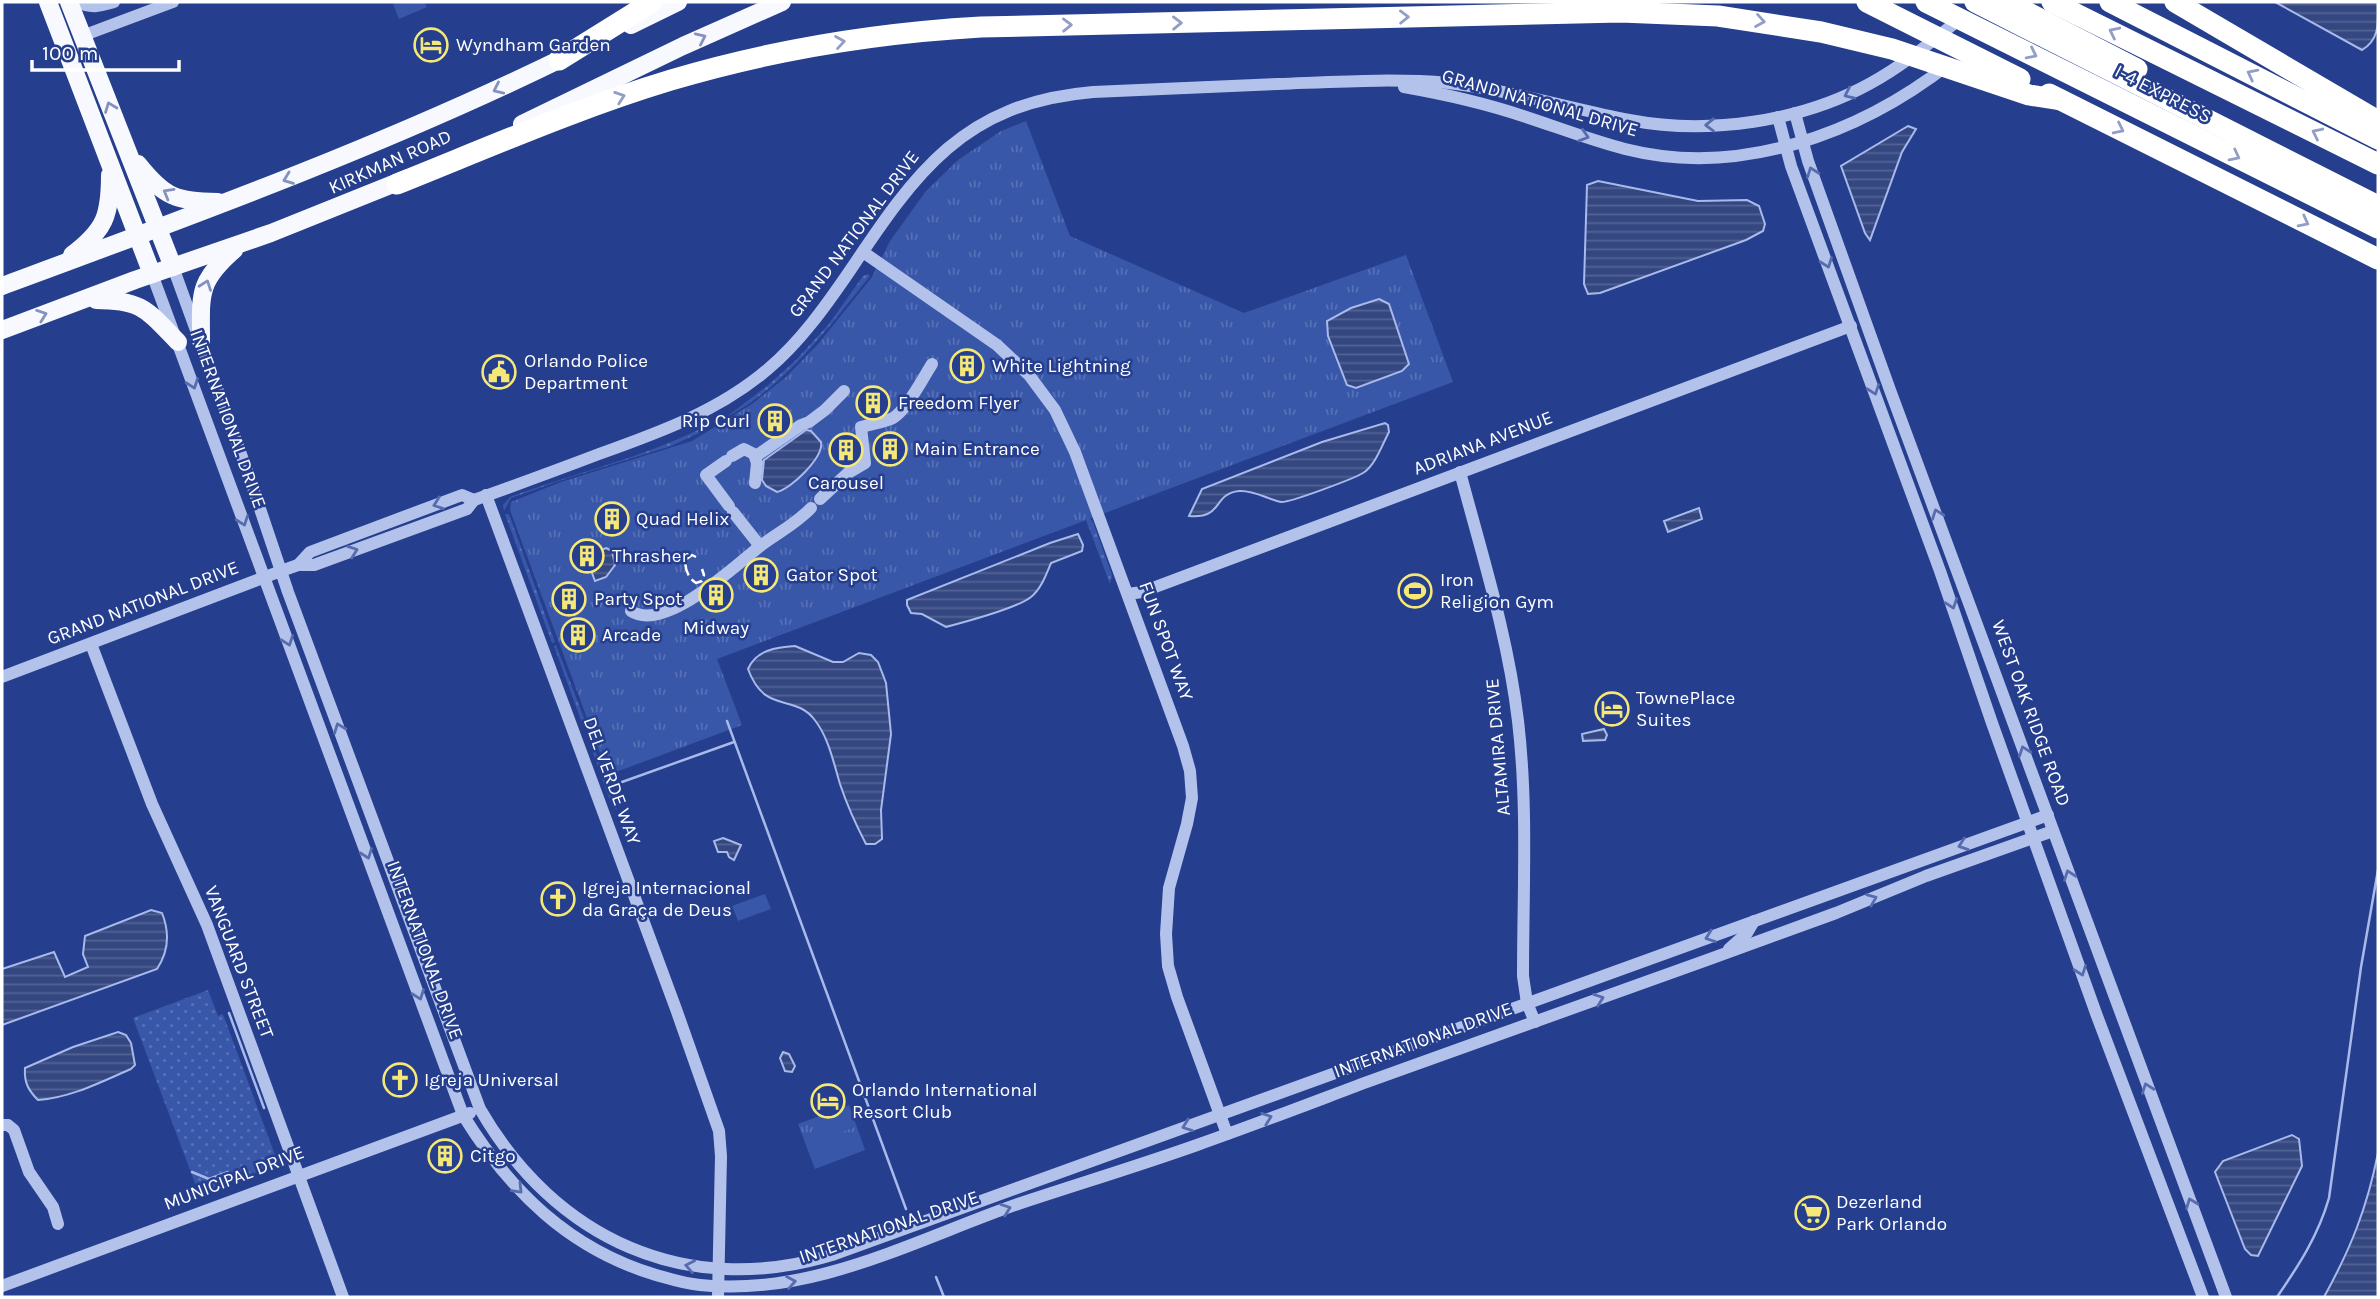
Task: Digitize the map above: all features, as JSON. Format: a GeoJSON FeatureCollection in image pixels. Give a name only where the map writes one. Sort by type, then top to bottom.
{"type":"FeatureCollection","features":[{"type":"Feature","properties":{"kind":"highway"},"geometry":{"type":"LineString","coordinates":[[559,60],[652,2]]}},
{"type":"Feature","properties":{"kind":"highway"},"geometry":{"type":"LineString","coordinates":[[1867,2],[2378,259]]}},
{"type":"Feature","properties":{"kind":"highway","name":"I-4 EXPRESS"},"geometry":{"type":"LineString","coordinates":[[1926,2],[2378,228]]}},
{"type":"Feature","properties":{"kind":"highway","name":"I-4 EXPRESS"},"geometry":{"type":"LineString","coordinates":[[2052,2],[2378,164]]}},
{"type":"Feature","properties":{"kind":"highway"},"geometry":{"type":"LineString","coordinates":[[2110,2],[2378,139]]}},
{"type":"Feature","properties":{"kind":"highway"},"geometry":{"type":"LineString","coordinates":[[2175,2],[2378,121]]}},
{"type":"Feature","properties":{"kind":"highway"},"geometry":{"type":"LineString","coordinates":[[1976,4],[2016,10],[2378,193]]}},
{"type":"Feature","properties":{"kind":"highway"},"geometry":{"type":"LineString","coordinates":[[2016,10],[2378,206]]}},
{"type":"Feature","properties":{"kind":"highway"},"geometry":{"type":"LineString","coordinates":[[397,184],[601,104],[702,72],[823,45],[893,34],[964,28],[1629,12],[1700,14],[1767,22],[1859,40],[1969,73],[2029,95],[2061,100]]}},
{"type":"Feature","properties":{"kind":"main road"},"geometry":{"type":"LineString","coordinates":[[48,2],[65,24],[82,36]]}},
{"type":"Feature","properties":{"kind":"main road","name":"INTERNATIONAL DRIVE"},"geometry":{"type":"LineString","coordinates":[[48,2],[152,274]]}},
{"type":"Feature","properties":{"kind":"main road","name":"INTERNATIONAL DRIVE"},"geometry":{"type":"LineString","coordinates":[[69,2],[173,267]]}},
{"type":"Feature","properties":{"kind":"main road","name":"KIRKMAN ROAD"},"geometry":{"type":"LineString","coordinates":[[2,286],[230,202],[397,135],[678,2]]}},
{"type":"Feature","properties":{"kind":"main road","name":"KIRKMAN ROAD"},"geometry":{"type":"LineString","coordinates":[[2,330],[397,184],[683,46],[782,2]]}},
{"type":"Feature","properties":{"kind":"main road"},"geometry":{"type":"LineString","coordinates":[[125,147],[149,177],[175,198],[230,202]]}},
{"type":"Feature","properties":{"kind":"main road"},"geometry":{"type":"LineString","coordinates":[[57,266],[88,243],[106,220],[110,197],[109,165]]}},
{"type":"Feature","properties":{"kind":"main road"},"geometry":{"type":"LineString","coordinates":[[201,341],[201,300],[206,280],[242,243]]}},
{"type":"Feature","properties":{"kind":"main road"},"geometry":{"type":"LineString","coordinates":[[82,300],[118,300],[138,304],[151,313],[178,342]]}},
{"type":"Feature","properties":{"kind":"street"},"geometry":{"type":"LineString","coordinates":[[78,2],[98,7],[114,2]]}},
{"type":"Feature","properties":{"kind":"street"},"geometry":{"type":"LineString","coordinates":[[82,36],[173,2]]}},
{"type":"Feature","properties":{"kind":"street","name":"GRAND NATIONAL DRIVE"},"geometry":{"type":"LineString","coordinates":[[2,677],[298,565],[310,551],[462,495],[480,498],[639,440],[708,411],[767,370],[786,352],[817,317],[919,177],[947,147],[988,120],[1030,103],[1065,94],[1093,92],[1331,82],[1449,83],[1499,91],[1632,121],[1708,126],[1778,117],[1844,97],[1899,66],[1976,4]]}},
{"type":"Feature","properties":{"kind":"street","name":"GRAND NATIONAL DRIVE"},"geometry":{"type":"LineString","coordinates":[[1376,82],[1458,97],[1627,149],[1666,155],[1724,156],[1802,142],[1846,127],[1878,112],[1934,76],[2016,10]]}},
{"type":"Feature","properties":{"kind":"street","name":"WEST OAK RIDGE ROAD"},"geometry":{"type":"LineString","coordinates":[[1795,113],[1802,142],[1890,390],[2226,1297]]}},
{"type":"Feature","properties":{"kind":"street","name":"WEST OAK RIDGE ROAD"},"geometry":{"type":"LineString","coordinates":[[1778,117],[1785,146],[1940,571],[2027,822],[2203,1297]]}},
{"type":"Feature","properties":{"kind":"street","name":"FUN SPOT WAY"},"geometry":{"type":"LineString","coordinates":[[863,252],[997,345],[1030,375],[1066,430],[1128,594],[1190,771],[1192,798],[1168,888],[1168,966],[1227,1134]]}},
{"type":"Feature","properties":{"kind":"street","name":"INTERNATIONAL DRIVE"},"geometry":{"type":"LineString","coordinates":[[173,267],[480,1109],[533,1182],[568,1213],[638,1252],[695,1267],[719,1270],[769,1270],[808,1263],[2048,815]]}},
{"type":"Feature","properties":{"kind":"street","name":"INTERNATIONAL DRIVE"},"geometry":{"type":"LineString","coordinates":[[152,274],[463,1115],[504,1174],[545,1216],[598,1251],[640,1270],[718,1292],[770,1286],[827,1274],[1018,1204],[1227,1134],[1758,942],[1932,874],[2053,831]]}},
{"type":"Feature","properties":{"kind":"street","name":"ADRIANA AVENUE"},"geometry":{"type":"LineString","coordinates":[[1128,594],[1142,592],[1851,326]]}},
{"type":"Feature","properties":{"kind":"street"},"geometry":{"type":"LineString","coordinates":[[631,611],[635,614],[657,616],[713,586],[816,504],[848,473],[865,463],[861,427],[874,421],[882,422],[894,418],[932,364]]}},
{"type":"Feature","properties":{"kind":"street"},"geometry":{"type":"LineString","coordinates":[[756,456],[809,422],[844,391]]}},
{"type":"Feature","properties":{"kind":"street"},"geometry":{"type":"LineString","coordinates":[[756,456],[744,449],[706,475],[760,546]]}},
{"type":"Feature","properties":{"kind":"street"},"geometry":{"type":"LineString","coordinates":[[755,482],[756,456]]}},
{"type":"Feature","properties":{"kind":"street","name":"ALTAMIRA DRIVE"},"geometry":{"type":"LineString","coordinates":[[1460,472],[1497,604],[1518,721],[1524,810],[1523,976],[1527,1003],[1535,1022]]}},
{"type":"Feature","properties":{"kind":"street","name":"DEL VERDE WAY"},"geometry":{"type":"LineString","coordinates":[[480,498],[677,1009],[719,1131],[721,1156],[718,1292]]}},
{"type":"Feature","properties":{"kind":"street","name":"VANGUARD STREET"},"geometry":{"type":"LineString","coordinates":[[91,643],[152,804],[207,925],[343,1297]]}},
{"type":"Feature","properties":{"kind":"street"},"geometry":{"type":"LineString","coordinates":[[325,742],[345,755],[354,768]]}},
{"type":"Feature","properties":{"kind":"street"},"geometry":{"type":"LineString","coordinates":[[1758,942],[1777,920],[1797,905]]}},
{"type":"Feature","properties":{"kind":"street"},"geometry":{"type":"LineString","coordinates":[[1720,955],[1742,938],[1754,920]]}},
{"type":"Feature","properties":{"kind":"street"},"geometry":{"type":"LineString","coordinates":[[405,956],[414,968],[431,978]]}},
{"type":"Feature","properties":{"kind":"street","name":"MUNICIPAL DRIVE"},"geometry":{"type":"LineString","coordinates":[[2,1286],[480,1109]]}},
{"type":"Feature","properties":{"kind":"street"},"geometry":{"type":"LineString","coordinates":[[2,1125],[8,1125],[13,1130],[29,1172],[53,1207],[58,1224]]}},
{"type":"Feature","properties":{"kind":"street"},"geometry":{"type":"LineString","coordinates":[[2179,1231],[2197,1240],[2210,1254]]}},
{"type":"Feature","properties":{"kind":"green space"},"geometry":{"type":"Polygon","coordinates":[[[424,2],[427,7],[399,19],[393,4],[424,2]]]}},
{"type":"Feature","properties":{"kind":"green space"},"geometry":{"type":"Polygon","coordinates":[[[1026,121],[1070,236],[1244,313],[1406,255],[1453,382],[717,659],[742,725],[608,775],[510,510],[511,502],[561,482],[692,441],[752,404],[786,377],[818,344],[872,277],[890,241],[926,191],[958,160],[1001,131],[1026,121]]]}},
{"type":"Feature","properties":{"kind":"green space"},"geometry":{"type":"Polygon","coordinates":[[[863,276],[870,276],[838,316],[787,373],[747,405],[725,418],[796,360],[828,325],[863,276]]]}},
{"type":"Feature","properties":{"kind":"green space"},"geometry":{"type":"Polygon","coordinates":[[[698,430],[705,430],[671,446],[511,498],[504,511],[503,505],[510,497],[628,458],[698,430]]]}},
{"type":"Feature","properties":{"kind":"green space"},"geometry":{"type":"Polygon","coordinates":[[[1083,512],[1093,522],[1112,575],[1110,584],[1083,512]]]}},
{"type":"Feature","properties":{"kind":"green space"},"geometry":{"type":"Polygon","coordinates":[[[505,514],[509,514],[555,642],[552,643],[505,514]]]}},
{"type":"Feature","properties":{"kind":"green space"},"geometry":{"type":"Polygon","coordinates":[[[556,645],[588,730],[583,726],[554,646],[556,645]]]}},
{"type":"Feature","properties":{"kind":"green space"},"geometry":{"type":"Polygon","coordinates":[[[594,748],[617,810],[612,806],[593,753],[594,748]]]}},
{"type":"Feature","properties":{"kind":"green space"},"geometry":{"type":"Polygon","coordinates":[[[765,894],[771,909],[738,921],[732,906],[765,894]]]}},
{"type":"Feature","properties":{"kind":"green space"},"geometry":{"type":"Polygon","coordinates":[[[208,990],[218,1016],[222,1014],[224,1017],[275,1155],[273,1166],[199,1194],[133,1018],[208,990]]]}},
{"type":"Feature","properties":{"kind":"green space"},"geometry":{"type":"Polygon","coordinates":[[[849,1105],[865,1150],[815,1169],[798,1124],[849,1105]]]}},
{"type":"Feature","properties":{"kind":"green space"},"geometry":{"type":"Polygon","coordinates":[[[848,1108],[855,1127],[842,1132],[835,1113],[848,1108]]]}},
{"type":"Feature","properties":{"kind":"green space"},"geometry":{"type":"Polygon","coordinates":[[[849,1133],[854,1148],[822,1160],[816,1145],[849,1133]]]}},
{"type":"Feature","properties":{"kind":"shaded area"},"geometry":{"type":"Polygon","coordinates":[[[2275,2],[2378,2],[2377,30],[2372,41],[2362,50],[2275,2]]]}},
{"type":"Feature","properties":{"kind":"shaded area"},"geometry":{"type":"Polygon","coordinates":[[[1908,126],[1916,129],[1902,152],[1870,240],[1865,233],[1841,166],[1908,126]]]}},
{"type":"Feature","properties":{"kind":"shaded area"},"geometry":{"type":"Polygon","coordinates":[[[1598,181],[1698,201],[1747,200],[1759,206],[1765,224],[1763,231],[1746,240],[1600,293],[1588,294],[1584,284],[1587,185],[1598,181]]]}},
{"type":"Feature","properties":{"kind":"shaded area"},"geometry":{"type":"Polygon","coordinates":[[[1379,299],[1389,304],[1409,364],[1402,371],[1356,388],[1347,385],[1328,336],[1327,321],[1351,308],[1379,299]]]}},
{"type":"Feature","properties":{"kind":"shaded area"},"geometry":{"type":"Polygon","coordinates":[[[1385,423],[1389,432],[1378,455],[1367,470],[1357,476],[1308,495],[1281,502],[1255,493],[1239,491],[1225,497],[1208,514],[1189,516],[1202,489],[1322,442],[1385,423]]]}},
{"type":"Feature","properties":{"kind":"shaded area"},"geometry":{"type":"Polygon","coordinates":[[[806,430],[811,431],[821,442],[821,448],[812,464],[783,490],[777,492],[766,486],[762,480],[764,460],[806,430]]]}},
{"type":"Feature","properties":{"kind":"shaded area"},"geometry":{"type":"Polygon","coordinates":[[[1699,508],[1702,519],[1668,532],[1664,521],[1699,508]]]}},
{"type":"Feature","properties":{"kind":"shaded area"},"geometry":{"type":"Polygon","coordinates":[[[1078,534],[1083,545],[1082,551],[1051,563],[1035,594],[1014,606],[946,627],[922,614],[911,613],[907,605],[907,600],[1078,534]]]}},
{"type":"Feature","properties":{"kind":"shaded area"},"geometry":{"type":"Polygon","coordinates":[[[606,548],[612,551],[615,565],[606,577],[595,581],[592,573],[599,551],[606,548]]]}},
{"type":"Feature","properties":{"kind":"shaded area"},"geometry":{"type":"Polygon","coordinates":[[[795,646],[833,662],[843,662],[859,653],[871,655],[878,662],[886,683],[891,734],[881,810],[882,839],[875,844],[866,844],[859,830],[827,742],[814,719],[806,711],[763,693],[748,669],[762,654],[795,646]]]}},
{"type":"Feature","properties":{"kind":"shaded area"},"geometry":{"type":"Polygon","coordinates":[[[1604,729],[1607,735],[1605,740],[1583,741],[1582,734],[1604,729]]]}},
{"type":"Feature","properties":{"kind":"shaded area"},"geometry":{"type":"Polygon","coordinates":[[[723,838],[741,845],[734,860],[727,852],[718,852],[714,841],[723,838]]]}},
{"type":"Feature","properties":{"kind":"shaded area"},"geometry":{"type":"Polygon","coordinates":[[[151,910],[162,913],[167,935],[166,949],[157,969],[2,1025],[2,969],[54,952],[65,977],[88,967],[83,954],[85,936],[151,910]]]}},
{"type":"Feature","properties":{"kind":"shaded area"},"geometry":{"type":"Polygon","coordinates":[[[118,1032],[126,1035],[131,1043],[135,1065],[131,1069],[85,1089],[50,1099],[38,1100],[27,1086],[25,1068],[73,1047],[118,1032]]]}},
{"type":"Feature","properties":{"kind":"shaded area"},"geometry":{"type":"Polygon","coordinates":[[[783,1052],[789,1054],[795,1066],[792,1072],[785,1071],[780,1058],[783,1052]]]}},
{"type":"Feature","properties":{"kind":"shaded area"},"geometry":{"type":"Polygon","coordinates":[[[2292,1135],[2299,1139],[2302,1166],[2258,1256],[2251,1255],[2245,1249],[2215,1172],[2223,1161],[2292,1135]]]}},
{"type":"Feature","properties":{"kind":"shaded area"},"geometry":{"type":"Polygon","coordinates":[[[2378,1153],[2378,1297],[2324,1297],[2357,1227],[2378,1153]]]}},
{"type":"Feature","properties":{"kind":"waterway"},"geometry":{"type":"LineString","coordinates":[[727,721],[906,1209]]}},
{"type":"Feature","properties":{"kind":"waterway"},"geometry":{"type":"LineString","coordinates":[[622,782],[734,742]]}},
{"type":"Feature","properties":{"kind":"waterway"},"geometry":{"type":"LineString","coordinates":[[2277,1297],[2307,1250],[2329,1198],[2361,967],[2378,870]]}},
{"type":"Feature","properties":{"kind":"waterway"},"geometry":{"type":"LineString","coordinates":[[229,1013],[264,1108]]}},
{"type":"Feature","properties":{"kind":"waterway"},"geometry":{"type":"LineString","coordinates":[[192,1172],[209,1179],[228,1172]]}},
{"type":"Feature","properties":{"kind":"waterway"},"geometry":{"type":"LineString","coordinates":[[936,1277],[944,1297]]}},
{"type":"Feature","properties":{"kind":"railway"},"geometry":{"type":"LineString","coordinates":[[696,557],[692,555],[685,560],[688,573],[696,583],[702,581],[702,569]]}},
{"type":"Feature","properties":{"kind":"place","name":"Wyndham Garden"},"geometry":{"type":"Point","coordinates":[431,45]}},
{"type":"Feature","properties":{"kind":"place","name":"White Lightning"},"geometry":{"type":"Point","coordinates":[967,366]}},
{"type":"Feature","properties":{"kind":"place","name":"Orlando Police Department"},"geometry":{"type":"Point","coordinates":[499,372]}},
{"type":"Feature","properties":{"kind":"place","name":"Freedom Flyer"},"geometry":{"type":"Point","coordinates":[873,403]}},
{"type":"Feature","properties":{"kind":"place","name":"Rip Curl"},"geometry":{"type":"Point","coordinates":[775,421]}},
{"type":"Feature","properties":{"kind":"place","name":"Main Entrance"},"geometry":{"type":"Point","coordinates":[890,449]}},
{"type":"Feature","properties":{"kind":"place","name":"Carousel"},"geometry":{"type":"Point","coordinates":[846,450]}},
{"type":"Feature","properties":{"kind":"place","name":"Quad Helix"},"geometry":{"type":"Point","coordinates":[612,519]}},
{"type":"Feature","properties":{"kind":"place","name":"Thrasher"},"geometry":{"type":"Point","coordinates":[587,556]}},
{"type":"Feature","properties":{"kind":"place","name":"Gator Spot"},"geometry":{"type":"Point","coordinates":[761,575]}},
{"type":"Feature","properties":{"kind":"place","name":"Iron Religion Gym"},"geometry":{"type":"Point","coordinates":[1415,591]}},
{"type":"Feature","properties":{"kind":"place","name":"Midway"},"geometry":{"type":"Point","coordinates":[716,595]}},
{"type":"Feature","properties":{"kind":"place","name":"Party Spot"},"geometry":{"type":"Point","coordinates":[569,599]}},
{"type":"Feature","properties":{"kind":"place","name":"Arcade"},"geometry":{"type":"Point","coordinates":[578,635]}},
{"type":"Feature","properties":{"kind":"place","name":"TownePlace Suites"},"geometry":{"type":"Point","coordinates":[1612,709]}},
{"type":"Feature","properties":{"kind":"place","name":"Igreja Internacional da Graça de Deus"},"geometry":{"type":"Point","coordinates":[558,899]}},
{"type":"Feature","properties":{"kind":"place","name":"Igreja Universal"},"geometry":{"type":"Point","coordinates":[400,1080]}},
{"type":"Feature","properties":{"kind":"place","name":"Orlando International Resort Club"},"geometry":{"type":"Point","coordinates":[828,1101]}},
{"type":"Feature","properties":{"kind":"place","name":"Citgo"},"geometry":{"type":"Point","coordinates":[445,1156]}},
{"type":"Feature","properties":{"kind":"place","name":"Dezerland Park Orlando"},"geometry":{"type":"Point","coordinates":[1812,1213]}}]}
